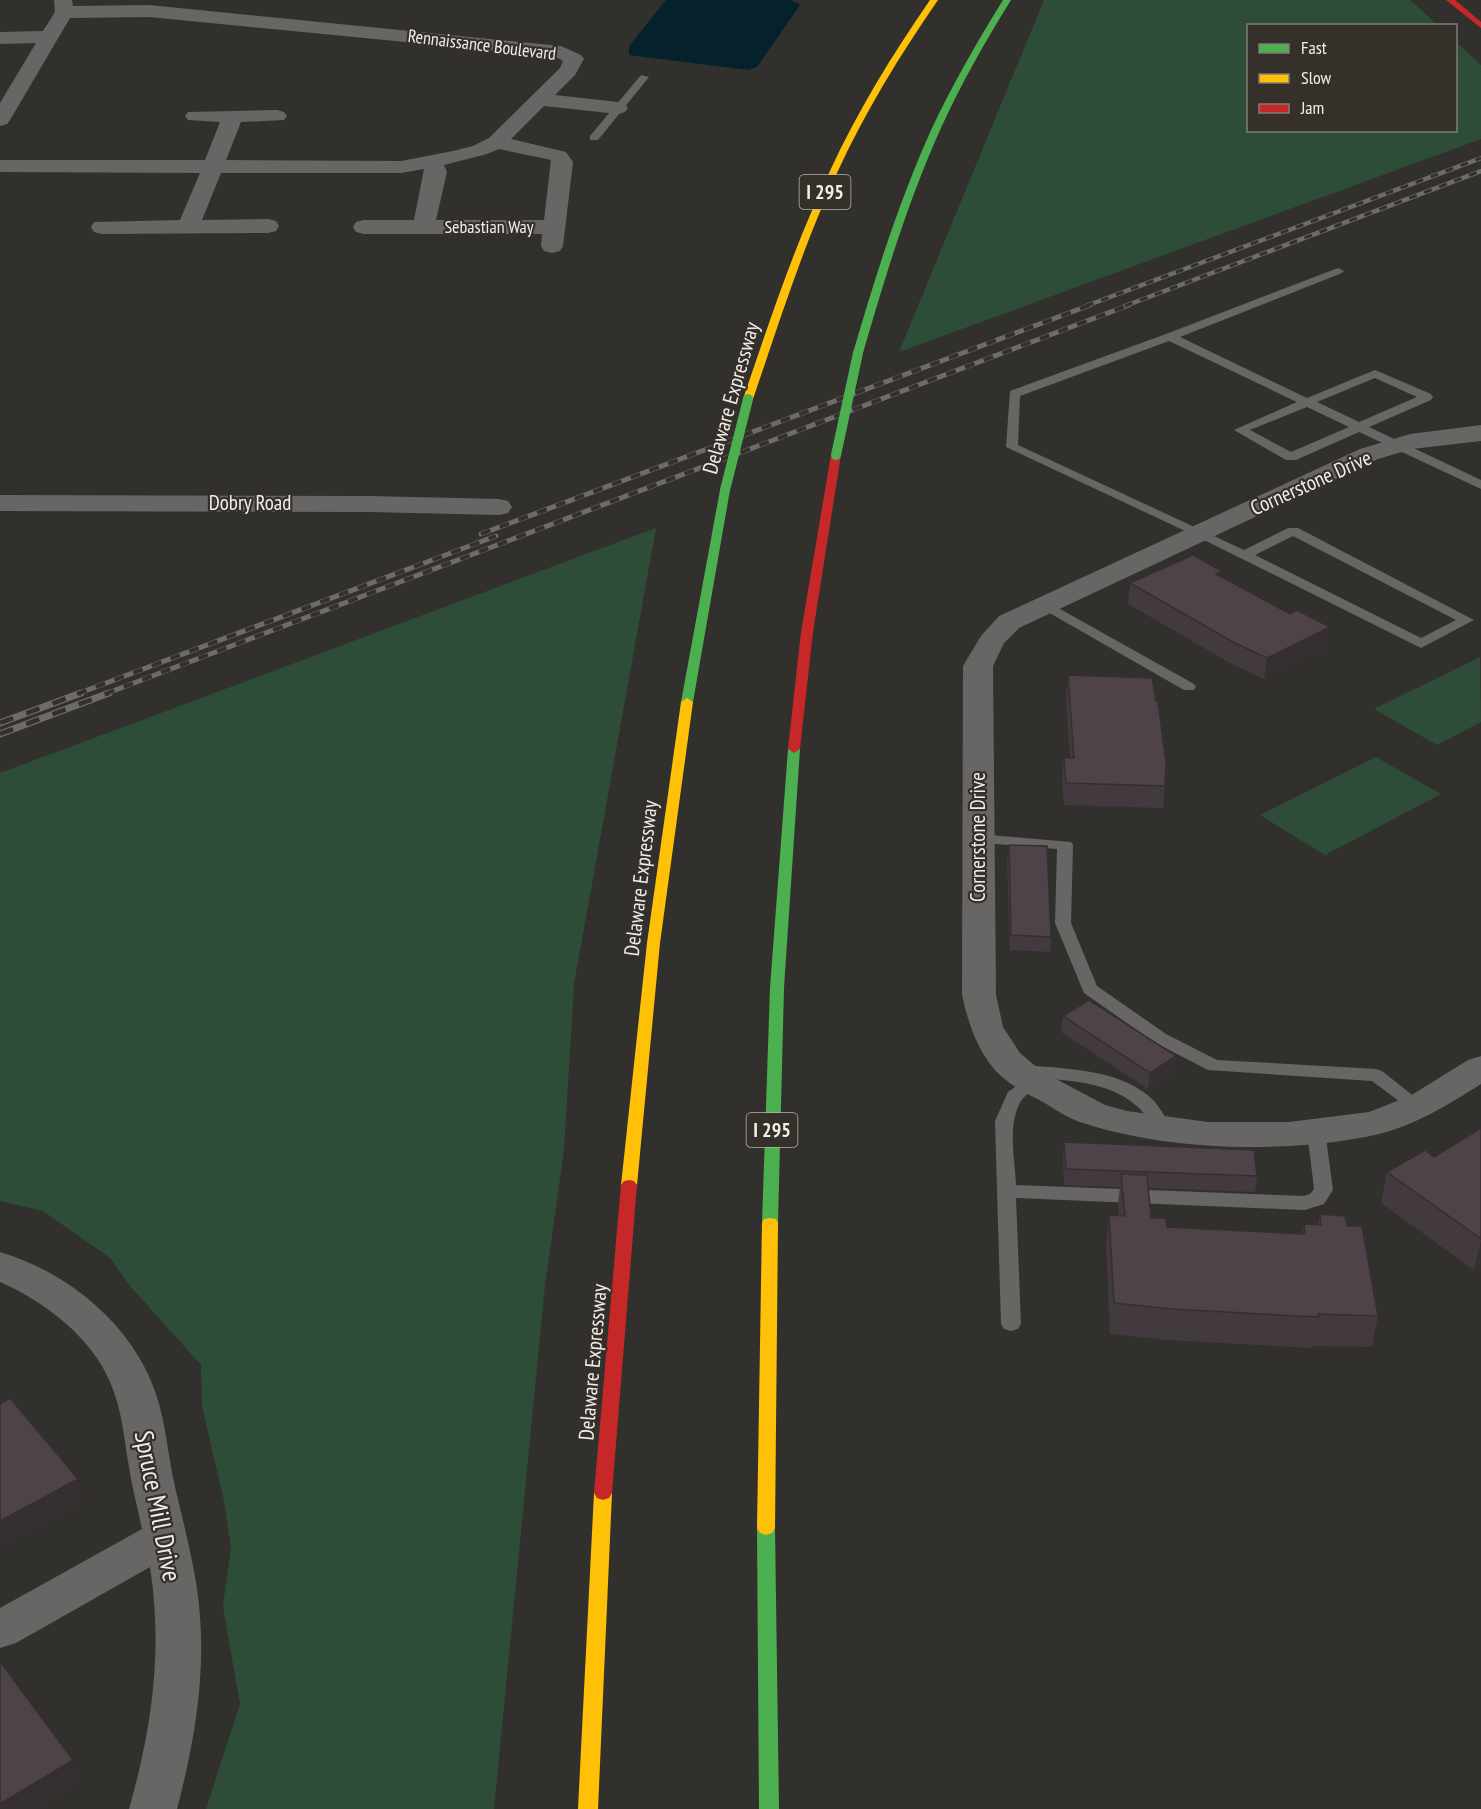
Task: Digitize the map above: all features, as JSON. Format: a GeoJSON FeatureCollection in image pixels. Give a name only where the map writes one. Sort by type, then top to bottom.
{"type":"FeatureCollection","features":[{"type":"Feature","properties":{"kind":"main road","name":"Delaware Expressway"},"geometry":{"type":"LineString","coordinates":[[588,1809],[603,1491],[640,1052],[666,832],[695,652],[725,490],[748,399],[794,269],[846,145],[874,91],[934,0]]}},
{"type":"Feature","properties":{"kind":"main road","name":"I 295"},"geometry":{"type":"LineString","coordinates":[[769,1809],[765,1631],[765,1400],[775,1022],[785,845],[805,645],[821,530],[836,455],[858,353],[880,271],[906,194],[927,143],[973,53],[1007,0]]}},
{"type":"Feature","properties":{"kind":"main road"},"geometry":{"type":"LineString","coordinates":[[1450,0],[1481,26]]}},
{"type":"Feature","properties":{"kind":"street"},"geometry":{"type":"LineString","coordinates":[[0,120],[49,38],[64,6]]}},
{"type":"Feature","properties":{"kind":"street","name":"Rennaissance Boulevard"},"geometry":{"type":"LineString","coordinates":[[0,166],[401,167],[433,163],[480,150],[496,142],[568,70],[574,59],[561,52],[538,49],[160,12],[64,6]]}},
{"type":"Feature","properties":{"kind":"street"},"geometry":{"type":"LineString","coordinates":[[0,38],[49,38]]}},
{"type":"Feature","properties":{"kind":"street"},"geometry":{"type":"LineString","coordinates":[[539,99],[618,108]]}},
{"type":"Feature","properties":{"kind":"street"},"geometry":{"type":"LineString","coordinates":[[195,116],[277,116]]}},
{"type":"Feature","properties":{"kind":"street"},"geometry":{"type":"LineString","coordinates":[[189,226],[232,116]]}},
{"type":"Feature","properties":{"kind":"street","name":"Sebastian Way"},"geometry":{"type":"LineString","coordinates":[[364,226],[424,226],[553,236],[562,162],[559,156],[496,142]]}},
{"type":"Feature","properties":{"kind":"street","name":"Sebastian Way"},"geometry":{"type":"LineString","coordinates":[[424,226],[436,172],[433,163]]}},
{"type":"Feature","properties":{"kind":"street"},"geometry":{"type":"LineString","coordinates":[[102,227],[268,226]]}},
{"type":"Feature","properties":{"kind":"street","name":"Cornerstone Drive"},"geometry":{"type":"LineString","coordinates":[[1481,433],[1443,436],[1370,454],[1044,604],[1000,629],[986,648],[978,666],[977,839],[979,995],[986,1026],[1007,1061],[1025,1076],[1093,1114],[1163,1129],[1220,1134],[1289,1134],[1316,1131],[1374,1123],[1417,1106],[1450,1089],[1481,1068]]}},
{"type":"Feature","properties":{"kind":"street","name":"Dobry Road"},"geometry":{"type":"LineString","coordinates":[[0,503],[369,504],[499,507]]}},
{"type":"Feature","properties":{"kind":"street","name":"Spruce Mill Drive"},"geometry":{"type":"LineString","coordinates":[[0,1266],[21,1274],[69,1303],[102,1335],[125,1369],[140,1407],[164,1538],[170,1557],[179,1624],[179,1687],[169,1755],[153,1809]]}},
{"type":"Feature","properties":{"kind":"street"},"geometry":{"type":"LineString","coordinates":[[0,1630],[164,1538]]}},
{"type":"Feature","properties":{"kind":"lane"},"geometry":{"type":"LineString","coordinates":[[594,138],[644,77]]}},
{"type":"Feature","properties":{"kind":"lane"},"geometry":{"type":"LineString","coordinates":[[1244,555],[1293,531],[1467,620],[1421,644],[1244,555],[1201,533],[1012,447],[1014,394],[1338,272]]}},
{"type":"Feature","properties":{"kind":"lane"},"geometry":{"type":"LineString","coordinates":[[1170,337],[1481,484]]}},
{"type":"Feature","properties":{"kind":"lane"},"geometry":{"type":"LineString","coordinates":[[1375,374],[1427,397],[1359,428],[1291,457],[1240,430],[1375,374]]}},
{"type":"Feature","properties":{"kind":"lane"},"geometry":{"type":"LineString","coordinates":[[1044,604],[1189,687]]}},
{"type":"Feature","properties":{"kind":"lane"},"geometry":{"type":"LineString","coordinates":[[977,839],[1065,845],[1063,923],[1090,989],[1160,1038],[1214,1066],[1376,1075],[1417,1106]]}},
{"type":"Feature","properties":{"kind":"lane"},"geometry":{"type":"LineString","coordinates":[[1011,1324],[1004,1121],[1025,1076]]}},
{"type":"Feature","properties":{"kind":"lane"},"geometry":{"type":"LineString","coordinates":[[1005,1191],[1305,1203],[1317,1199],[1324,1190],[1316,1131]]}},
{"type":"Feature","properties":{"kind":"green space"},"geometry":{"type":"Polygon","coordinates":[[[1044,0],[1410,0],[1437,24],[1247,24],[1247,132],[1457,132],[1457,43],[1481,65],[1481,139],[899,352],[1044,0]]]}},
{"type":"Feature","properties":{"kind":"green space"},"geometry":{"type":"Polygon","coordinates":[[[656,528],[574,984],[564,1150],[545,1285],[494,1809],[206,1809],[240,1704],[223,1606],[231,1548],[224,1501],[202,1406],[201,1365],[130,1286],[110,1258],[43,1211],[0,1201],[0,773],[656,528]]]}},
{"type":"Feature","properties":{"kind":"green space"},"geometry":{"type":"Polygon","coordinates":[[[1480,657],[1481,722],[1437,745],[1374,709],[1480,657]]]}},
{"type":"Feature","properties":{"kind":"green space"},"geometry":{"type":"Polygon","coordinates":[[[1376,757],[1441,794],[1325,855],[1260,815],[1376,757]]]}},
{"type":"Feature","properties":{"kind":"water"},"geometry":{"type":"Polygon","coordinates":[[[666,0],[791,0],[800,5],[757,67],[748,70],[629,55],[629,46],[666,0]]]}},
{"type":"Feature","properties":{"kind":"building"},"geometry":{"type":"Polygon","coordinates":[[[1193,555],[1222,571],[1216,574],[1290,614],[1297,610],[1330,627],[1267,658],[1233,642],[1130,583],[1193,555]]]}},
{"type":"Feature","properties":{"kind":"building"},"geometry":{"type":"Polygon","coordinates":[[[1068,675],[1152,678],[1158,702],[1166,762],[1165,786],[1066,783],[1064,758],[1074,758],[1068,675]]]}},
{"type":"Feature","properties":{"kind":"building"},"geometry":{"type":"Polygon","coordinates":[[[1009,845],[1047,846],[1051,937],[1011,935],[1009,845]]]}},
{"type":"Feature","properties":{"kind":"building"},"geometry":{"type":"Polygon","coordinates":[[[1089,1000],[1176,1056],[1150,1073],[1063,1016],[1089,1000]]]}},
{"type":"Feature","properties":{"kind":"building"},"geometry":{"type":"Polygon","coordinates":[[[1481,1128],[1481,1239],[1387,1172],[1425,1150],[1434,1157],[1481,1128]]]}},
{"type":"Feature","properties":{"kind":"building"},"geometry":{"type":"Polygon","coordinates":[[[1064,1142],[1254,1150],[1257,1176],[1066,1169],[1064,1142]]]}},
{"type":"Feature","properties":{"kind":"building"},"geometry":{"type":"Polygon","coordinates":[[[1121,1174],[1147,1175],[1151,1218],[1166,1218],[1167,1227],[1305,1234],[1304,1224],[1321,1225],[1320,1214],[1345,1216],[1347,1226],[1362,1226],[1378,1316],[1318,1314],[1318,1317],[1171,1309],[1114,1303],[1109,1215],[1125,1216],[1121,1174]]]}},
{"type":"Feature","properties":{"kind":"building"},"geometry":{"type":"Polygon","coordinates":[[[10,1398],[78,1479],[0,1521],[0,1404],[10,1398]]]}},
{"type":"Feature","properties":{"kind":"building"},"geometry":{"type":"Polygon","coordinates":[[[0,1663],[73,1760],[0,1804],[0,1663]]]}},
{"type":"Feature","properties":{"kind":"railway"},"geometry":{"type":"LineString","coordinates":[[1086,306],[1481,158]]}},
{"type":"Feature","properties":{"kind":"railway"},"geometry":{"type":"LineString","coordinates":[[1125,306],[1481,171]]}},
{"type":"Feature","properties":{"kind":"railway"},"geometry":{"type":"LineString","coordinates":[[481,534],[1090,305]]}},
{"type":"Feature","properties":{"kind":"railway"},"geometry":{"type":"LineString","coordinates":[[105,694],[1129,305]]}},
{"type":"Feature","properties":{"kind":"railway"},"geometry":{"type":"LineString","coordinates":[[77,694],[496,536]]}},
{"type":"Feature","properties":{"kind":"railway"},"geometry":{"type":"LineString","coordinates":[[0,723],[81,693]]}},
{"type":"Feature","properties":{"kind":"railway"},"geometry":{"type":"LineString","coordinates":[[0,734],[109,693]]}},
{"type":"Feature","properties":{"kind":"traffic: fast"},"geometry":{"type":"LineString","coordinates":[[858,353],[886,259],[918,170],[958,85],[1007,0]]}},
{"type":"Feature","properties":{"kind":"traffic: fast"},"geometry":{"type":"LineString","coordinates":[[836,455],[858,353]]}},
{"type":"Feature","properties":{"kind":"traffic: fast"},"geometry":{"type":"LineString","coordinates":[[725,490],[748,399]]}},
{"type":"Feature","properties":{"kind":"traffic: fast"},"geometry":{"type":"LineString","coordinates":[[687,702],[725,490]]}},
{"type":"Feature","properties":{"kind":"traffic: fast"},"geometry":{"type":"LineString","coordinates":[[770,1223],[777,988],[794,749]]}},
{"type":"Feature","properties":{"kind":"traffic: fast"},"geometry":{"type":"LineString","coordinates":[[766,1528],[769,1809]]}},
{"type":"Feature","properties":{"kind":"traffic: slow"},"geometry":{"type":"LineString","coordinates":[[748,399],[798,257],[833,173],[880,84],[934,0]]}},
{"type":"Feature","properties":{"kind":"traffic: slow"},"geometry":{"type":"LineString","coordinates":[[629,1185],[654,943],[687,702]]}},
{"type":"Feature","properties":{"kind":"traffic: slow"},"geometry":{"type":"LineString","coordinates":[[766,1528],[770,1223]]}},
{"type":"Feature","properties":{"kind":"traffic: slow"},"geometry":{"type":"LineString","coordinates":[[588,1809],[603,1493]]}},
{"type":"Feature","properties":{"kind":"traffic: jam"},"geometry":{"type":"LineString","coordinates":[[1450,0],[1481,26]]}},
{"type":"Feature","properties":{"kind":"traffic: jam"},"geometry":{"type":"LineString","coordinates":[[794,749],[807,632],[836,455]]}},
{"type":"Feature","properties":{"kind":"traffic: jam"},"geometry":{"type":"LineString","coordinates":[[603,1493],[629,1185]]}}]}
